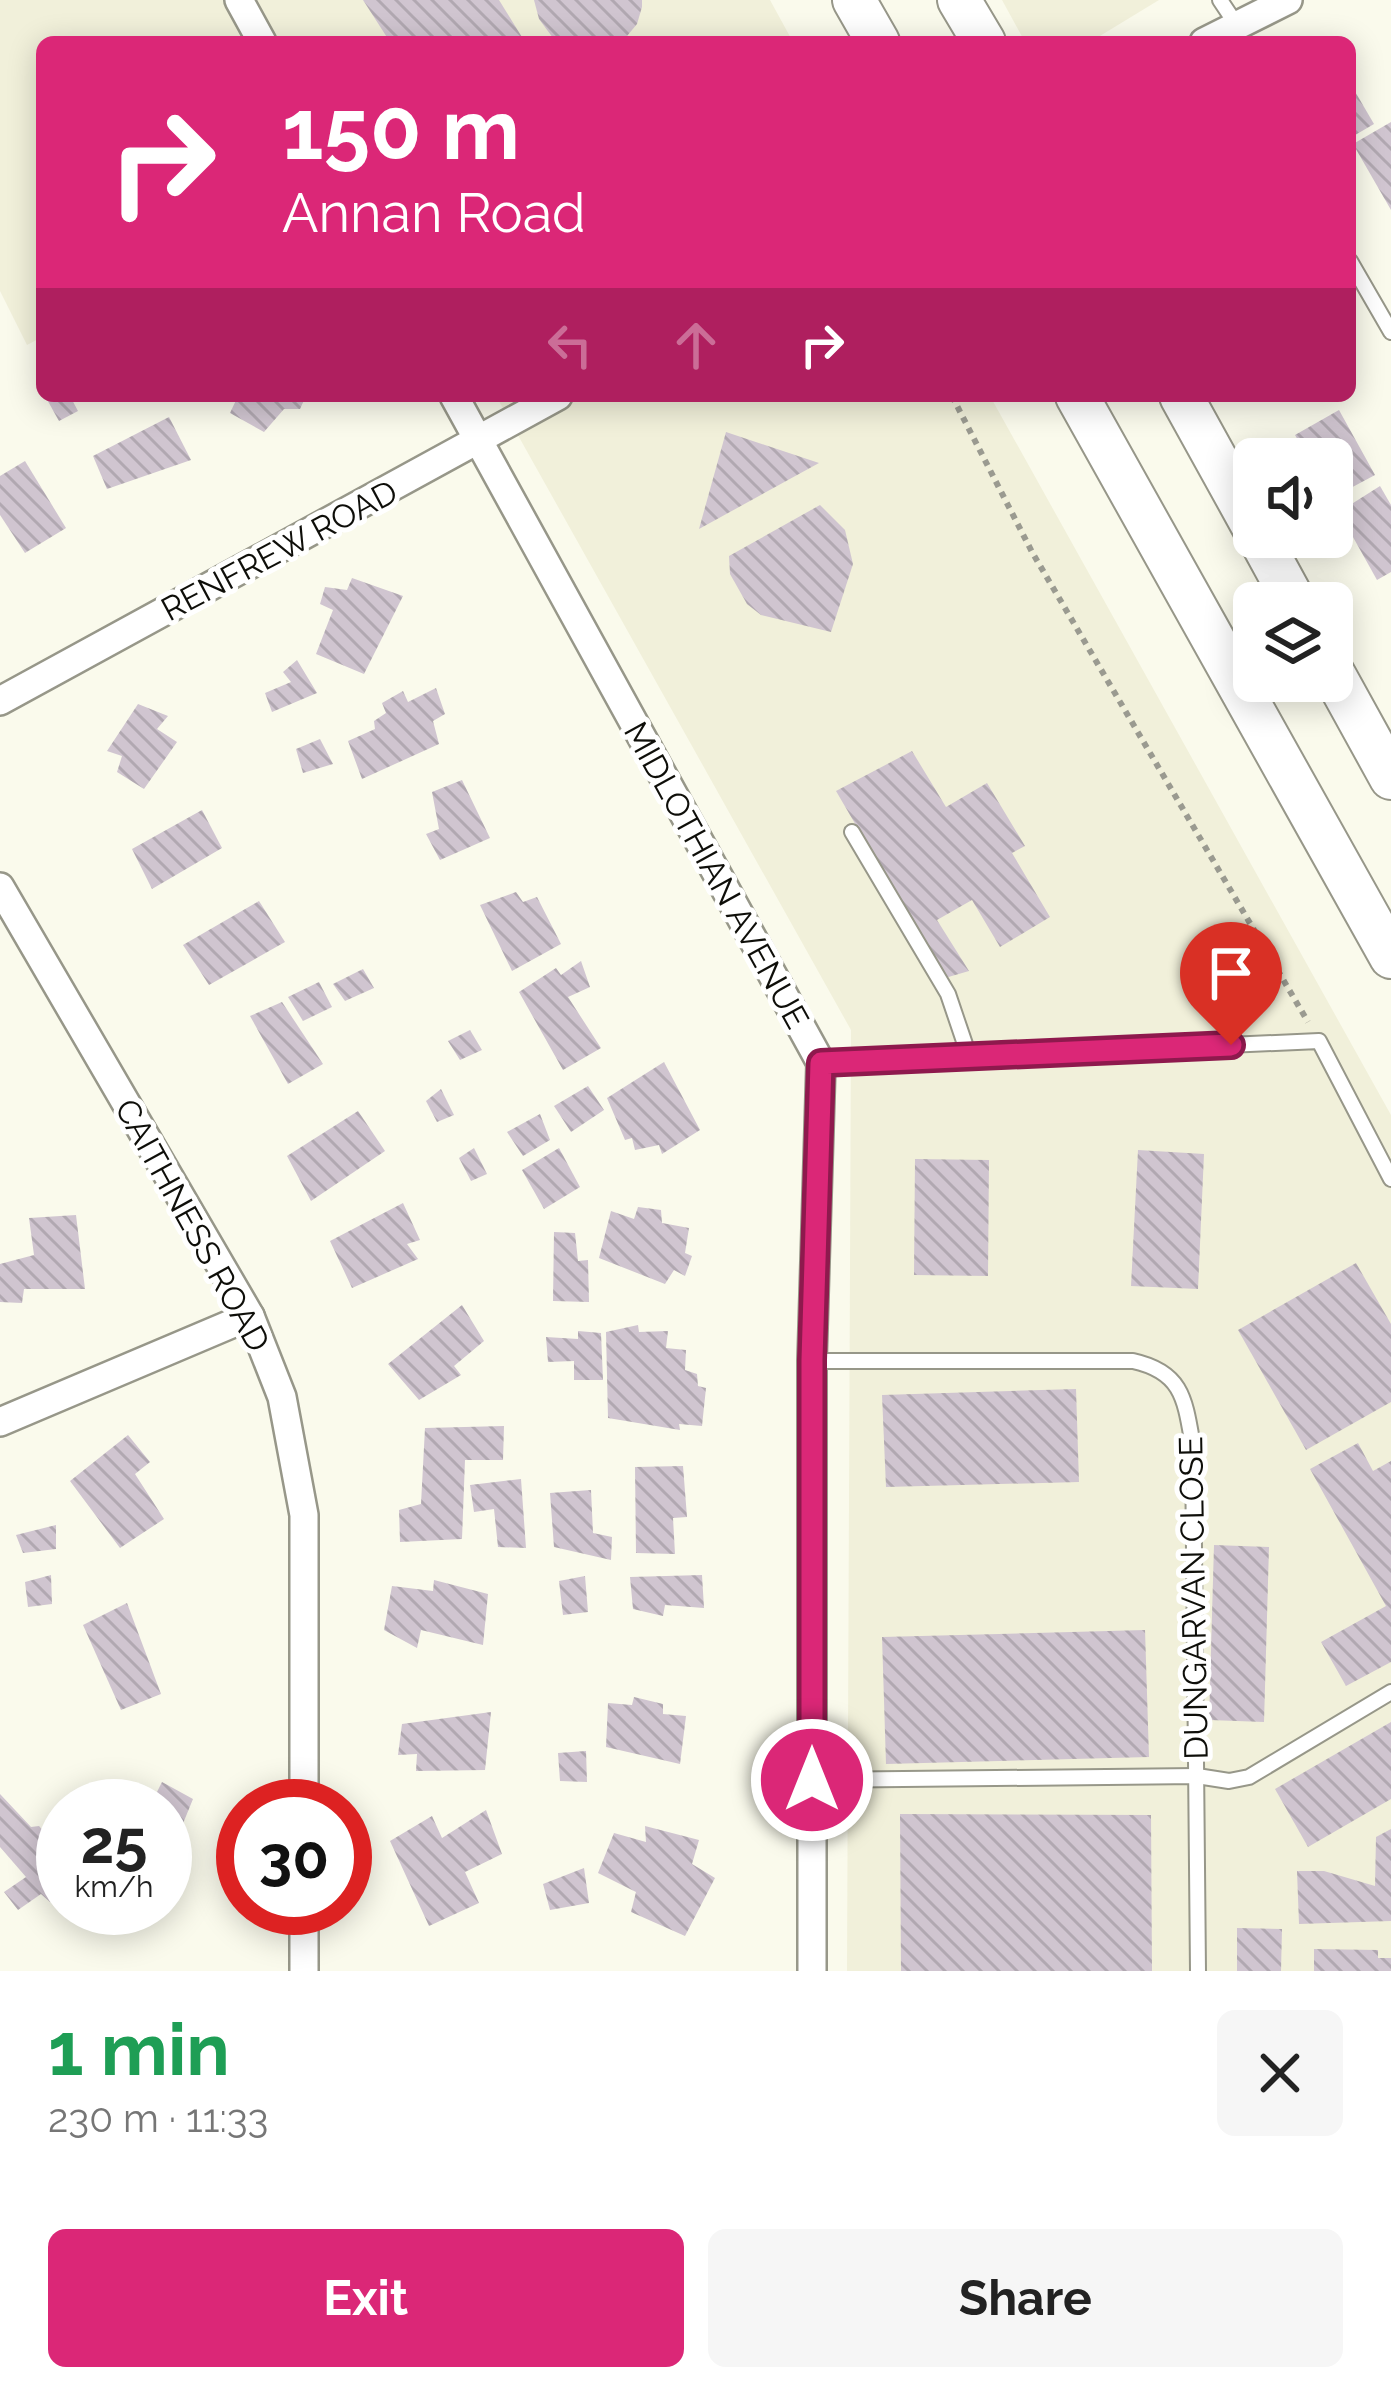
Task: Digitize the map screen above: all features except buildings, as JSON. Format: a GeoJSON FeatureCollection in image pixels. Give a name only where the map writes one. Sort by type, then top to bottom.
{"type":"FeatureCollection","features":[{"type":"Feature","properties":{"kind":"highway"},"geometry":{"type":"LineString","coordinates":[[854,0],[875,36]]}},
{"type":"Feature","properties":{"kind":"highway"},"geometry":{"type":"LineString","coordinates":[[959,0],[980,36]]}},
{"type":"Feature","properties":{"kind":"highway"},"geometry":{"type":"LineString","coordinates":[[1080,402],[1391,957]]}},
{"type":"Feature","properties":{"kind":"highway"},"geometry":{"type":"LineString","coordinates":[[1184,402],[1233,490]]}},
{"type":"Feature","properties":{"kind":"highway"},"geometry":{"type":"LineString","coordinates":[[1349,702],[1391,778]]}},
{"type":"Feature","properties":{"kind":"street"},"geometry":{"type":"LineString","coordinates":[[239,0],[259,36]]}},
{"type":"Feature","properties":{"kind":"street"},"geometry":{"type":"LineString","coordinates":[[1209,36],[1228,12],[1288,0]]}},
{"type":"Feature","properties":{"kind":"street","name":"MIDLOTHIAN AVENUE"},"geometry":{"type":"LineString","coordinates":[[457,402],[821,1063],[812,1360],[812,1971]]}},
{"type":"Feature","properties":{"kind":"street","name":"RENFREW ROAD"},"geometry":{"type":"LineString","coordinates":[[0,701],[548,402]]}},
{"type":"Feature","properties":{"kind":"street","name":"CAITHNESS ROAD"},"geometry":{"type":"LineString","coordinates":[[0,887],[250,1316],[282,1397],[304,1515],[304,1779]]}},
{"type":"Feature","properties":{"kind":"street"},"geometry":{"type":"LineString","coordinates":[[0,1422],[250,1316]]}},
{"type":"Feature","properties":{"kind":"street"},"geometry":{"type":"LineString","coordinates":[[304,1935],[304,1971]]}},
{"type":"Feature","properties":{"kind":"lane"},"geometry":{"type":"LineString","coordinates":[[1356,271],[1391,332]]}},
{"type":"Feature","properties":{"kind":"lane"},"geometry":{"type":"LineString","coordinates":[[852,832],[949,994],[969,1056]]}},
{"type":"Feature","properties":{"kind":"lane"},"geometry":{"type":"LineString","coordinates":[[821,1063],[1319,1041],[1391,1179]]}},
{"type":"Feature","properties":{"kind":"lane","name":"DUNGARVAN CLOSE"},"geometry":{"type":"LineString","coordinates":[[812,1360],[1132,1360],[1156,1366],[1173,1379],[1185,1405],[1192,1446],[1198,1971]]}},
{"type":"Feature","properties":{"kind":"lane"},"geometry":{"type":"LineString","coordinates":[[812,1780],[1197,1776],[1229,1781],[1249,1777],[1391,1692]]}},
{"type":"Feature","properties":{"kind":"path"},"geometry":{"type":"LineString","coordinates":[[955,402],[1032,552],[1319,1041]]}},
{"type":"Feature","properties":{"kind":"shaded area"},"geometry":{"type":"Polygon","coordinates":[[[0,0],[770,0],[790,36],[36,36],[36,340],[27,345],[0,291],[0,0]]]}},
{"type":"Feature","properties":{"kind":"shaded area"},"geometry":{"type":"Polygon","coordinates":[[[1002,0],[1159,0],[1100,36],[1022,36],[1002,0]]]}},
{"type":"Feature","properties":{"kind":"shaded area"},"geometry":{"type":"Polygon","coordinates":[[[499,402],[993,402],[1391,1115],[1391,1971],[847,1971],[851,1030],[499,402]]]}},
{"type":"Feature","properties":{"kind":"route"},"geometry":{"type":"LineString","coordinates":[[812,1780],[812,1360],[821,1063],[1231,1045]]}}]}
